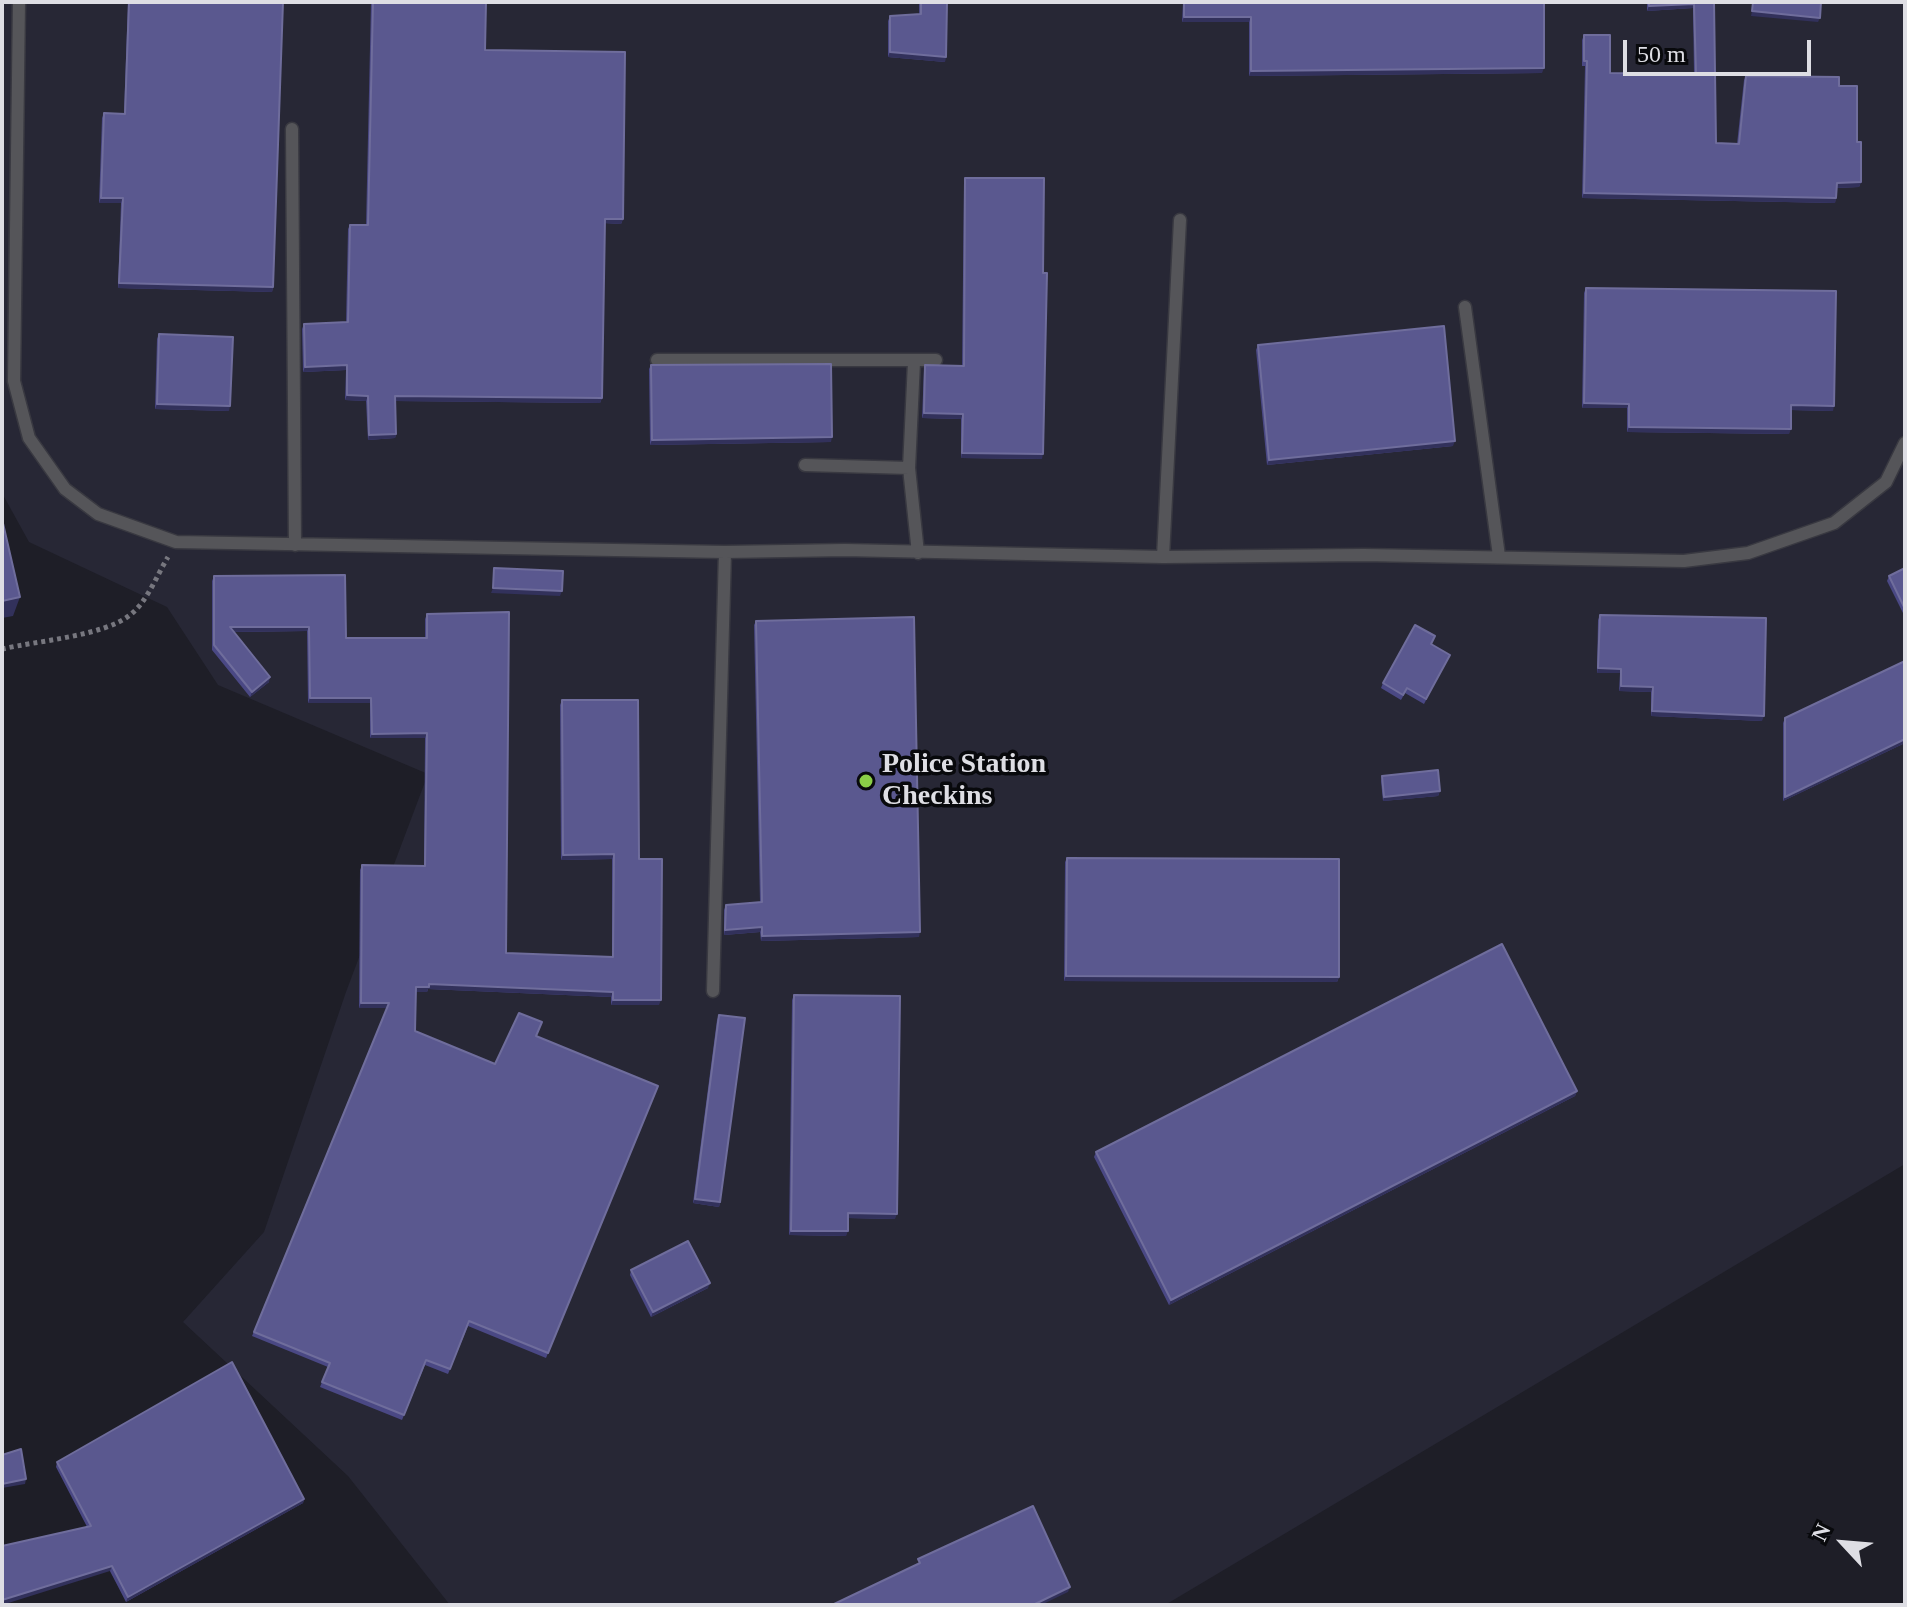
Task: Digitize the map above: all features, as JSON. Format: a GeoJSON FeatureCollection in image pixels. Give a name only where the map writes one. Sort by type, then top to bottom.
{"type":"FeatureCollection","features":[{"type":"Feature","properties":{"kind":"lane"},"geometry":{"type":"LineString","coordinates":[[19,2],[14,381],[29,438],[65,489],[98,514],[176,542],[725,552],[1163,557],[1499,556],[1684,561],[1748,553],[1834,523],[1886,482],[1905,443]]}},
{"type":"Feature","properties":{"kind":"lane"},"geometry":{"type":"LineString","coordinates":[[292,129],[295,545]]}},
{"type":"Feature","properties":{"kind":"lane"},"geometry":{"type":"LineString","coordinates":[[1163,557],[1180,220]]}},
{"type":"Feature","properties":{"kind":"lane"},"geometry":{"type":"LineString","coordinates":[[1465,307],[1499,556]]}},
{"type":"Feature","properties":{"kind":"lane"},"geometry":{"type":"LineString","coordinates":[[657,360],[936,360]]}},
{"type":"Feature","properties":{"kind":"lane"},"geometry":{"type":"LineString","coordinates":[[914,362],[909,468],[918,553]]}},
{"type":"Feature","properties":{"kind":"lane"},"geometry":{"type":"LineString","coordinates":[[805,465],[909,468]]}},
{"type":"Feature","properties":{"kind":"lane"},"geometry":{"type":"LineString","coordinates":[[713,991],[725,552]]}},
{"type":"Feature","properties":{"kind":"path"},"geometry":{"type":"LineString","coordinates":[[2,649],[108,626],[130,615],[142,602],[176,542]]}},
{"type":"Feature","properties":{"kind":"shaded area"},"geometry":{"type":"Polygon","coordinates":[[[2,2],[1905,2],[1905,1164],[1165,1605],[450,1605],[348,1476],[183,1322],[264,1232],[346,992],[428,774],[218,685],[167,607],[29,542],[2,493],[2,2]]]}},
{"type":"Feature","properties":{"kind":"building"},"geometry":{"type":"Polygon","coordinates":[[[129,2],[283,2],[273,287],[119,283],[123,198],[101,198],[104,113],[125,114],[129,2]]]}},
{"type":"Feature","properties":{"kind":"building"},"geometry":{"type":"Polygon","coordinates":[[[373,2],[486,2],[485,50],[625,52],[623,219],[605,219],[602,398],[395,396],[396,434],[369,435],[368,396],[347,395],[347,365],[305,367],[304,324],[348,322],[350,225],[368,225],[373,2]]]}},
{"type":"Feature","properties":{"kind":"building"},"geometry":{"type":"Polygon","coordinates":[[[921,2],[947,2],[946,57],[890,52],[890,16],[921,14],[921,2]]]}},
{"type":"Feature","properties":{"kind":"building"},"geometry":{"type":"Polygon","coordinates":[[[1184,2],[1544,2],[1544,68],[1251,71],[1251,17],[1184,17],[1184,2]]]}},
{"type":"Feature","properties":{"kind":"building"},"geometry":{"type":"Polygon","coordinates":[[[1649,2],[1714,2],[1716,143],[1739,144],[1746,76],[1839,77],[1839,86],[1857,86],[1861,182],[1837,183],[1836,198],[1584,193],[1587,61],[1584,61],[1584,35],[1610,35],[1610,73],[1696,74],[1694,4],[1649,6],[1649,2]]]}},
{"type":"Feature","properties":{"kind":"building"},"geometry":{"type":"Polygon","coordinates":[[[1753,2],[1821,2],[1820,18],[1752,11],[1753,2]]]}},
{"type":"Feature","properties":{"kind":"building"},"geometry":{"type":"Polygon","coordinates":[[[965,178],[1044,178],[1043,273],[1047,273],[1043,454],[962,453],[963,414],[924,413],[925,365],[964,366],[965,178]]]}},
{"type":"Feature","properties":{"kind":"building"},"geometry":{"type":"Polygon","coordinates":[[[1586,288],[1836,291],[1834,406],[1791,405],[1791,429],[1629,427],[1629,404],[1584,403],[1586,288]]]}},
{"type":"Feature","properties":{"kind":"building"},"geometry":{"type":"Polygon","coordinates":[[[1444,326],[1455,441],[1269,460],[1258,345],[1444,326]]]}},
{"type":"Feature","properties":{"kind":"building"},"geometry":{"type":"Polygon","coordinates":[[[159,334],[233,337],[230,406],[157,404],[159,334]]]}},
{"type":"Feature","properties":{"kind":"building"},"geometry":{"type":"Polygon","coordinates":[[[831,364],[832,437],[652,440],[651,365],[831,364]]]}},
{"type":"Feature","properties":{"kind":"building"},"geometry":{"type":"Polygon","coordinates":[[[2,519],[20,597],[2,601],[2,519]]]}},
{"type":"Feature","properties":{"kind":"building"},"geometry":{"type":"Polygon","coordinates":[[[494,568],[563,571],[562,591],[493,588],[494,568]]]}},
{"type":"Feature","properties":{"kind":"building"},"geometry":{"type":"Polygon","coordinates":[[[1905,568],[1905,609],[1889,576],[1905,568]]]}},
{"type":"Feature","properties":{"kind":"building"},"geometry":{"type":"Polygon","coordinates":[[[345,575],[346,638],[427,638],[427,614],[509,612],[506,953],[613,957],[614,854],[563,855],[562,700],[638,700],[639,859],[662,859],[661,1000],[613,1000],[613,992],[429,984],[429,987],[416,987],[415,1031],[495,1064],[519,1013],[542,1022],[536,1036],[658,1086],[548,1353],[469,1321],[450,1369],[426,1360],[404,1415],[322,1382],[330,1363],[254,1332],[389,1003],[361,1003],[362,865],[425,866],[427,733],[372,734],[371,698],[310,698],[309,627],[230,627],[270,677],[252,692],[214,645],[214,576],[345,575]]]}},
{"type":"Feature","properties":{"kind":"building"},"geometry":{"type":"Polygon","coordinates":[[[1600,615],[1766,618],[1764,716],[1652,711],[1653,687],[1621,686],[1621,669],[1598,668],[1600,615]]]}},
{"type":"Feature","properties":{"kind":"building"},"geometry":{"type":"Polygon","coordinates":[[[914,617],[920,932],[762,936],[762,927],[725,930],[726,905],[762,902],[756,621],[914,617]]]}},
{"type":"Feature","properties":{"kind":"building"},"geometry":{"type":"Polygon","coordinates":[[[1415,625],[1435,636],[1431,644],[1450,655],[1426,699],[1407,688],[1403,695],[1383,683],[1415,625]]]}},
{"type":"Feature","properties":{"kind":"building"},"geometry":{"type":"Polygon","coordinates":[[[1905,661],[1905,739],[1785,797],[1785,718],[1905,661]]]}},
{"type":"Feature","properties":{"kind":"building"},"geometry":{"type":"Polygon","coordinates":[[[1438,770],[1440,791],[1384,797],[1382,776],[1438,770]]]}},
{"type":"Feature","properties":{"kind":"building"},"geometry":{"type":"Polygon","coordinates":[[[1067,858],[1339,859],[1339,977],[1066,976],[1067,858]]]}},
{"type":"Feature","properties":{"kind":"building"},"geometry":{"type":"Polygon","coordinates":[[[1502,944],[1577,1091],[1171,1300],[1096,1152],[1502,944]]]}},
{"type":"Feature","properties":{"kind":"building"},"geometry":{"type":"Polygon","coordinates":[[[794,995],[900,996],[897,1214],[848,1213],[848,1231],[791,1231],[794,995]]]}},
{"type":"Feature","properties":{"kind":"building"},"geometry":{"type":"Polygon","coordinates":[[[719,1015],[745,1018],[720,1202],[695,1199],[719,1015]]]}},
{"type":"Feature","properties":{"kind":"building"},"geometry":{"type":"Polygon","coordinates":[[[688,1241],[710,1283],[653,1312],[631,1270],[688,1241]]]}},
{"type":"Feature","properties":{"kind":"building"},"geometry":{"type":"Polygon","coordinates":[[[232,1362],[304,1499],[128,1597],[112,1566],[2,1600],[2,1546],[91,1526],[57,1462],[232,1362]]]}},
{"type":"Feature","properties":{"kind":"building"},"geometry":{"type":"Polygon","coordinates":[[[21,1449],[26,1479],[2,1484],[2,1455],[21,1449]]]}},
{"type":"Feature","properties":{"kind":"building"},"geometry":{"type":"Polygon","coordinates":[[[1033,1506],[1070,1587],[1033,1605],[832,1605],[920,1563],[918,1559],[1033,1506]]]}},
{"type":"Feature","properties":{"kind":"place","name":"Police Station Checkins"},"geometry":{"type":"Point","coordinates":[866,781]}}]}
